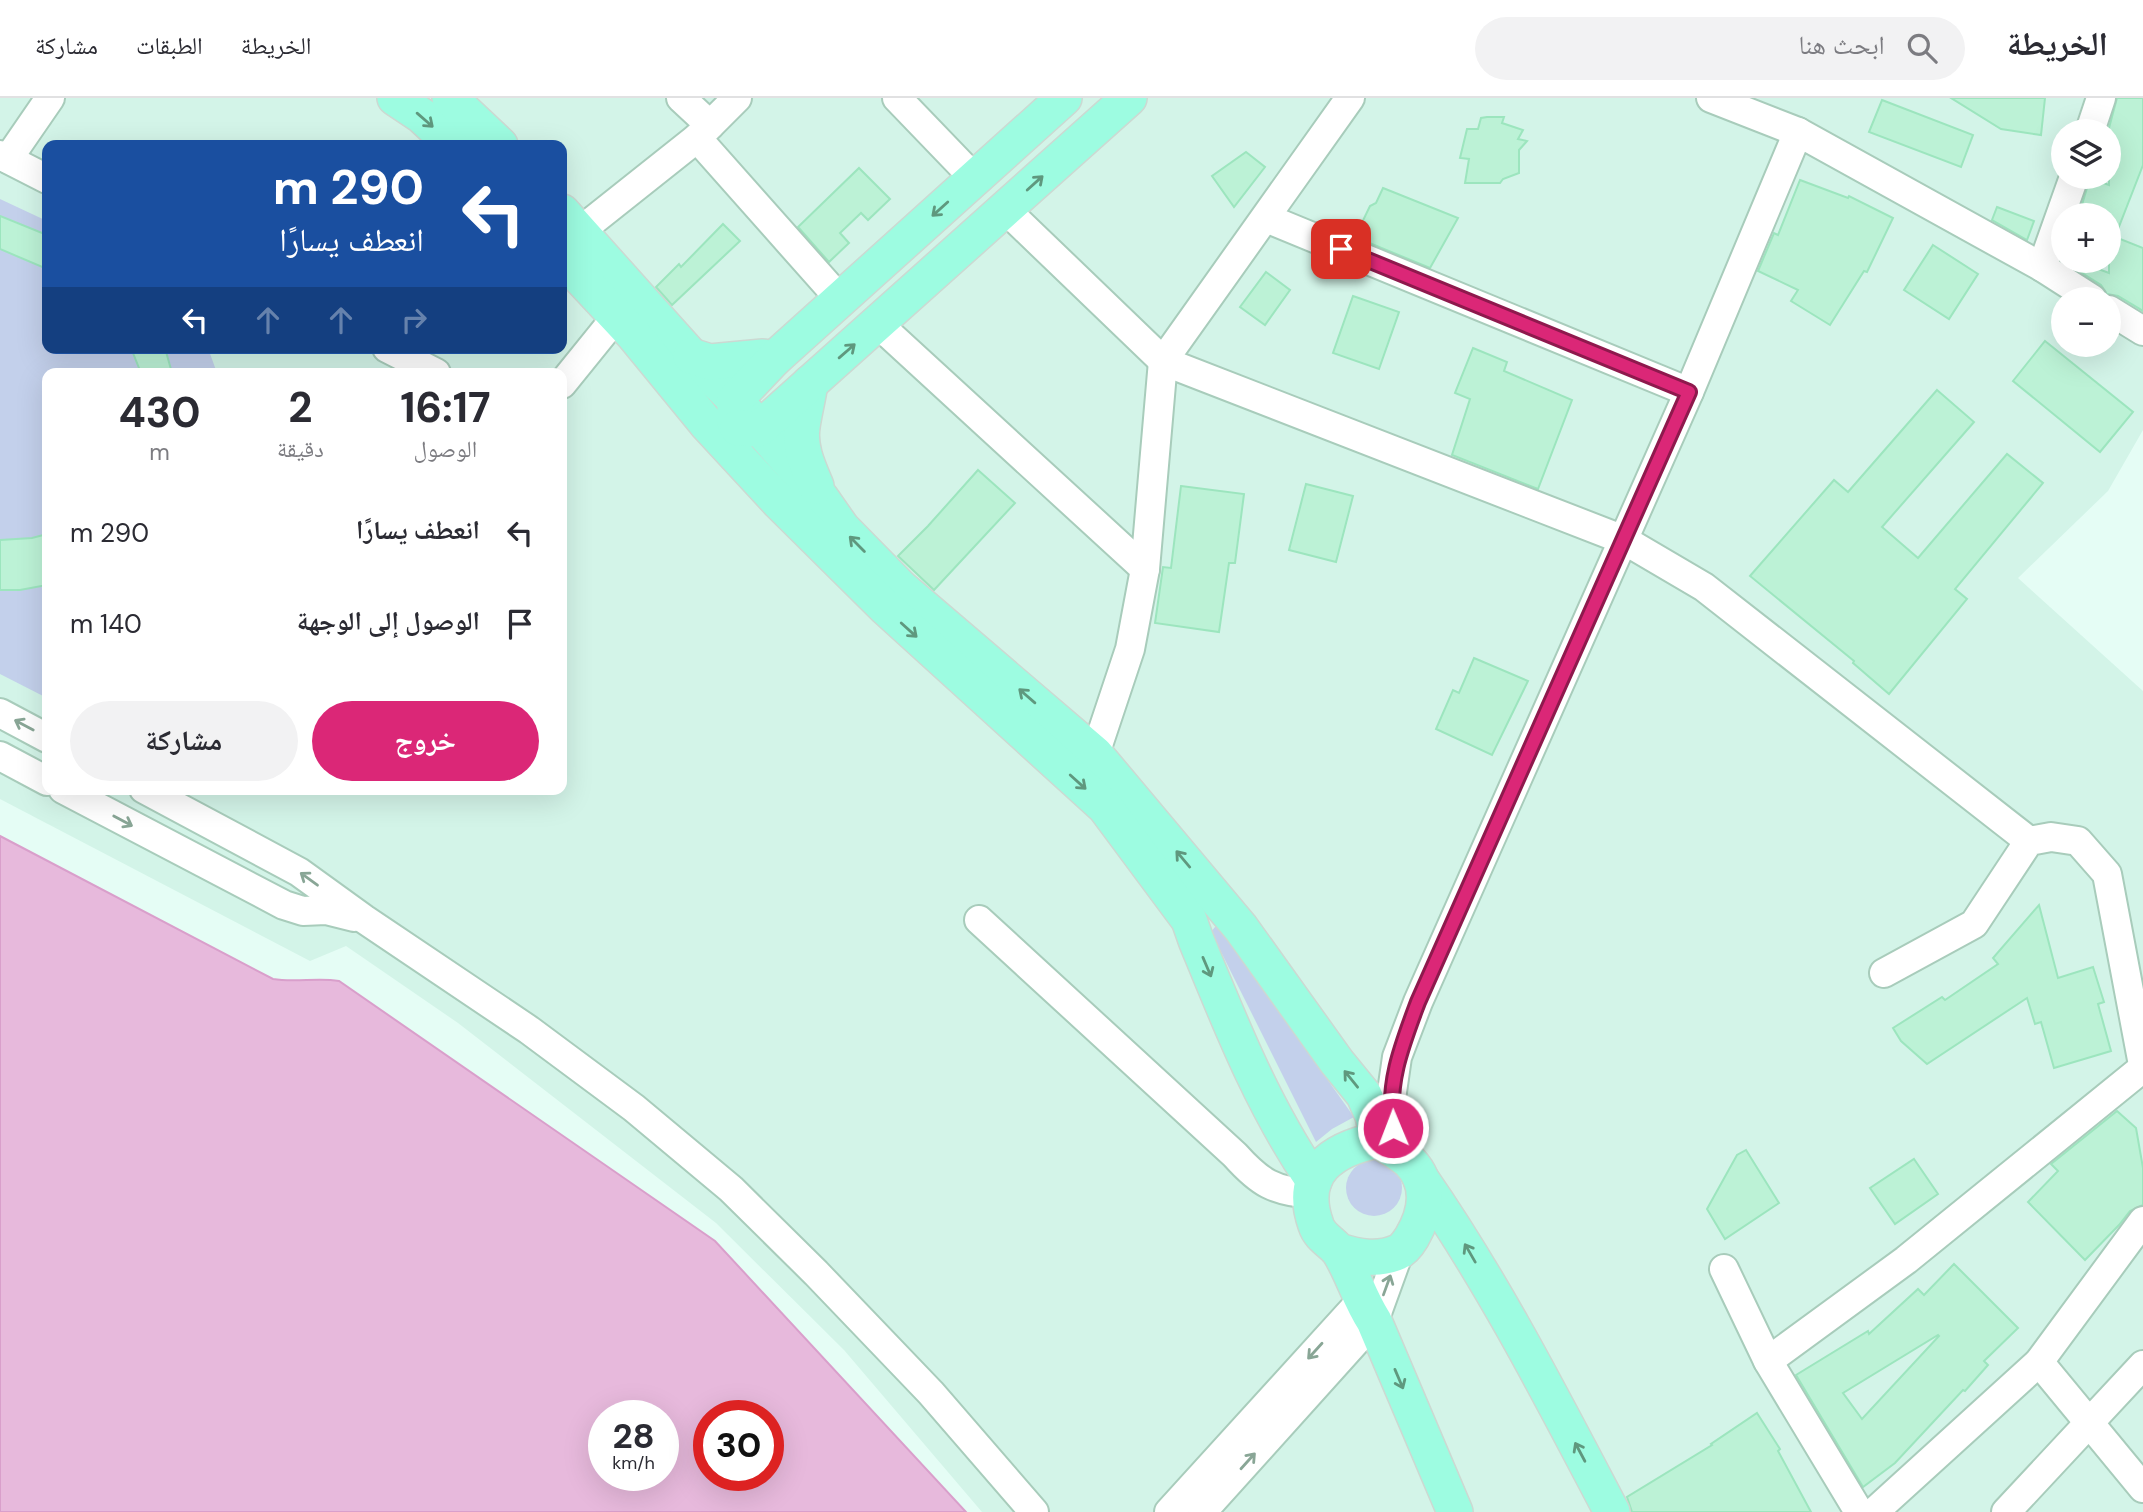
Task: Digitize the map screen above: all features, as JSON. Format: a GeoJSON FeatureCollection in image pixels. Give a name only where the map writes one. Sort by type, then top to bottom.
{"type":"FeatureCollection","features":[{"type":"Feature","properties":{"kind":"main road"},"geometry":{"type":"LineString","coordinates":[[395,98],[422,116],[448,140]]}},
{"type":"Feature","properties":{"kind":"main road"},"geometry":{"type":"LineString","coordinates":[[450,98],[495,140]]}},
{"type":"Feature","properties":{"kind":"main road"},"geometry":{"type":"LineString","coordinates":[[779,502],[770,477],[750,453],[743,419],[774,359],[1064,98]]}},
{"type":"Feature","properties":{"kind":"main road"},"geometry":{"type":"LineString","coordinates":[[743,419],[810,383],[1129,98]]}},
{"type":"Feature","properties":{"kind":"main road"},"geometry":{"type":"LineString","coordinates":[[568,234],[706,423],[779,502],[886,608],[1105,807],[1189,920],[1247,1062],[1313,1188],[1316,1226],[1326,1240],[1339,1251],[1368,1311],[1455,1512]]}},
{"type":"Feature","properties":{"kind":"main road"},"geometry":{"type":"LineString","coordinates":[[629,316],[691,356],[710,362],[763,357],[774,359]]}},
{"type":"Feature","properties":{"kind":"main road"},"geometry":{"type":"LineString","coordinates":[[629,316],[681,375],[743,419]]}},
{"type":"Feature","properties":{"kind":"main road"},"geometry":{"type":"LineString","coordinates":[[691,356],[743,419],[821,498],[842,528],[901,588],[1095,754],[1241,928],[1364,1095],[1387,1145],[1410,1162],[1459,1234],[1503,1307],[1612,1512]]}},
{"type":"Feature","properties":{"kind":"main road"},"geometry":{"type":"LineString","coordinates":[[810,383],[802,444],[808,469],[821,498]]}},
{"type":"Feature","properties":{"kind":"main road"},"geometry":{"type":"LineString","coordinates":[[1189,920],[1214,896]]}},
{"type":"Feature","properties":{"kind":"main road"},"geometry":{"type":"LineString","coordinates":[[1313,1188],[1324,1164],[1339,1152],[1357,1144],[1387,1145]]}},
{"type":"Feature","properties":{"kind":"main road"},"geometry":{"type":"LineString","coordinates":[[1339,1251],[1364,1258],[1399,1252],[1410,1240],[1423,1217],[1425,1198],[1421,1179]]}},
{"type":"Feature","properties":{"kind":"street"},"geometry":{"type":"LineString","coordinates":[[42,176],[4,157],[50,98]]}},
{"type":"Feature","properties":{"kind":"street"},"geometry":{"type":"LineString","coordinates":[[681,98],[704,131],[839,298]]}},
{"type":"Feature","properties":{"kind":"street"},"geometry":{"type":"LineString","coordinates":[[568,234],[704,131],[737,98]]}},
{"type":"Feature","properties":{"kind":"street"},"geometry":{"type":"LineString","coordinates":[[897,98],[974,178]]}},
{"type":"Feature","properties":{"kind":"street"},"geometry":{"type":"LineString","coordinates":[[1095,754],[1130,649],[1145,569],[1163,360],[1350,98],[1360,98]]}},
{"type":"Feature","properties":{"kind":"street"},"geometry":{"type":"LineString","coordinates":[[1711,98],[1798,132],[2073,287]]}},
{"type":"Feature","properties":{"kind":"street"},"geometry":{"type":"LineString","coordinates":[[2094,119],[2101,98]]}},
{"type":"Feature","properties":{"kind":"street"},"geometry":{"type":"LineString","coordinates":[[1387,1145],[1397,1057],[1418,1002],[1689,392],[1798,132]]}},
{"type":"Feature","properties":{"kind":"street"},"geometry":{"type":"LineString","coordinates":[[2042,267],[2070,189]]}},
{"type":"Feature","properties":{"kind":"street"},"geometry":{"type":"LineString","coordinates":[[1006,210],[1163,360],[1624,540],[1704,587],[2029,841]]}},
{"type":"Feature","properties":{"kind":"street"},"geometry":{"type":"LineString","coordinates":[[1266,218],[1689,392]]}},
{"type":"Feature","properties":{"kind":"street"},"geometry":{"type":"LineString","coordinates":[[567,379],[629,316]]}},
{"type":"Feature","properties":{"kind":"street"},"geometry":{"type":"LineString","coordinates":[[2121,317],[2143,331]]}},
{"type":"Feature","properties":{"kind":"street"},"geometry":{"type":"LineString","coordinates":[[878,324],[1145,569]]}},
{"type":"Feature","properties":{"kind":"street"},"geometry":{"type":"LineString","coordinates":[[399,354],[426,368]]}},
{"type":"Feature","properties":{"kind":"street"},"geometry":{"type":"LineString","coordinates":[[0,712],[42,735]]}},
{"type":"Feature","properties":{"kind":"street"},"geometry":{"type":"LineString","coordinates":[[0,756],[42,778]]}},
{"type":"Feature","properties":{"kind":"street"},"geometry":{"type":"LineString","coordinates":[[74,795],[284,905],[303,911],[326,910],[364,919]]}},
{"type":"Feature","properties":{"kind":"street"},"geometry":{"type":"LineString","coordinates":[[155,795],[299,872],[528,1030],[634,1108],[731,1189],[816,1273],[931,1393],[1034,1512]]}},
{"type":"Feature","properties":{"kind":"street"},"geometry":{"type":"LineString","coordinates":[[1768,1361],[1906,1261],[2143,1066],[2107,874],[2078,841],[2051,837],[2029,841],[1974,924],[1884,974]]}},
{"type":"Feature","properties":{"kind":"street"},"geometry":{"type":"LineString","coordinates":[[979,920],[1236,1155],[1253,1175],[1285,1192],[1313,1188]]}},
{"type":"Feature","properties":{"kind":"street"},"geometry":{"type":"LineString","coordinates":[[1874,1512],[2039,1362],[2143,1221]]}},
{"type":"Feature","properties":{"kind":"street"},"geometry":{"type":"LineString","coordinates":[[1202,1512],[1368,1311],[1399,1252]]}},
{"type":"Feature","properties":{"kind":"street"},"geometry":{"type":"LineString","coordinates":[[1724,1269],[1768,1361],[1859,1512]]}},
{"type":"Feature","properties":{"kind":"street"},"geometry":{"type":"LineString","coordinates":[[1169,1512],[1368,1311]]}},
{"type":"Feature","properties":{"kind":"street"},"geometry":{"type":"LineString","coordinates":[[2039,1362],[2143,1488]]}},
{"type":"Feature","properties":{"kind":"street"},"geometry":{"type":"LineString","coordinates":[[2006,1512],[2143,1365]]}},
{"type":"Feature","properties":{"kind":"shaded area"},"geometry":{"type":"Polygon","coordinates":[[[0,98],[2143,98],[2143,430],[2108,491],[2018,578],[2143,691],[2143,1512],[982,1512],[844,1350],[716,1223],[458,1023],[346,946],[310,961],[0,799],[0,98]]]}},
{"type":"Feature","properties":{"kind":"shaded area"},"geometry":{"type":"Polygon","coordinates":[[[0,199],[42,219],[42,354],[210,354],[215,368],[42,368],[42,695],[0,674],[0,199]]]}},
{"type":"Feature","properties":{"kind":"shaded area"},"geometry":{"type":"Polygon","coordinates":[[[0,836],[273,979],[339,981],[715,1241],[966,1512],[0,1512],[0,836]]]}},
{"type":"Feature","properties":{"kind":"shaded area"},"geometry":{"type":"Polygon","coordinates":[[[1215,927],[1219,927],[1354,1117],[1316,1142],[1211,932],[1215,927]]]}},
{"type":"Feature","properties":{"kind":"shaded area"},"geometry":{"type":"Polygon","coordinates":[[[1374,1160],[1385,1162],[1394,1168],[1400,1177],[1400,1199],[1394,1208],[1385,1214],[1374,1216],[1363,1214],[1354,1208],[1348,1199],[1346,1188],[1348,1177],[1354,1168],[1363,1162],[1374,1160]]]}},
{"type":"Feature","properties":{"kind":"building"},"geometry":{"type":"Polygon","coordinates":[[[1951,98],[2045,98],[2041,135],[2001,129],[1951,98]]]}},
{"type":"Feature","properties":{"kind":"building"},"geometry":{"type":"Polygon","coordinates":[[[2117,98],[2143,98],[2143,165],[2121,222],[2121,203],[2082,203],[2087,189],[2121,189],[2121,119],[2111,119],[2117,98]]]}},
{"type":"Feature","properties":{"kind":"building"},"geometry":{"type":"Polygon","coordinates":[[[1882,100],[1973,135],[1961,167],[1869,132],[1882,100]]]}},
{"type":"Feature","properties":{"kind":"building"},"geometry":{"type":"Polygon","coordinates":[[[1504,117],[1502,123],[1523,130],[1518,139],[1527,141],[1519,150],[1519,173],[1503,179],[1500,183],[1465,183],[1469,159],[1460,158],[1467,129],[1478,129],[1481,118],[1504,117]]]}},
{"type":"Feature","properties":{"kind":"building"},"geometry":{"type":"Polygon","coordinates":[[[1246,152],[1265,167],[1234,207],[1212,176],[1246,152]]]}},
{"type":"Feature","properties":{"kind":"building"},"geometry":{"type":"Polygon","coordinates":[[[859,168],[890,199],[868,220],[861,213],[840,233],[849,243],[829,262],[798,227],[859,168]]]}},
{"type":"Feature","properties":{"kind":"building"},"geometry":{"type":"Polygon","coordinates":[[[1800,180],[1848,198],[1849,196],[1893,218],[1867,272],[1864,271],[1830,325],[1791,301],[1798,290],[1758,271],[1774,233],[1778,235],[1800,180]]]}},
{"type":"Feature","properties":{"kind":"building"},"geometry":{"type":"Polygon","coordinates":[[[1383,188],[1458,218],[1430,268],[1355,237],[1370,206],[1376,203],[1383,188]]]}},
{"type":"Feature","properties":{"kind":"building"},"geometry":{"type":"Polygon","coordinates":[[[1997,207],[2034,221],[2027,240],[1992,220],[1997,207]]]}},
{"type":"Feature","properties":{"kind":"building"},"geometry":{"type":"Polygon","coordinates":[[[0,216],[42,233],[42,267],[0,249],[0,216]]]}},
{"type":"Feature","properties":{"kind":"building"},"geometry":{"type":"Polygon","coordinates":[[[723,224],[740,241],[672,305],[656,287],[679,264],[681,267],[723,224]]]}},
{"type":"Feature","properties":{"kind":"building"},"geometry":{"type":"Polygon","coordinates":[[[2121,239],[2143,248],[2143,311],[2121,298],[2121,287],[2101,285],[2082,273],[2121,273],[2121,239]]]}},
{"type":"Feature","properties":{"kind":"building"},"geometry":{"type":"Polygon","coordinates":[[[1933,245],[1978,274],[1949,319],[1904,290],[1933,245]]]}},
{"type":"Feature","properties":{"kind":"building"},"geometry":{"type":"Polygon","coordinates":[[[1266,272],[1290,290],[1265,325],[1240,307],[1266,272]]]}},
{"type":"Feature","properties":{"kind":"building"},"geometry":{"type":"Polygon","coordinates":[[[1353,296],[1399,312],[1379,369],[1333,353],[1353,296]]]}},
{"type":"Feature","properties":{"kind":"building"},"geometry":{"type":"Polygon","coordinates":[[[2045,341],[2051,346],[2051,357],[2065,357],[2133,412],[2100,452],[2013,381],[2045,341]]]}},
{"type":"Feature","properties":{"kind":"building"},"geometry":{"type":"Polygon","coordinates":[[[1473,348],[1507,362],[1504,371],[1572,400],[1538,489],[1452,455],[1470,399],[1455,393],[1473,348]]]}},
{"type":"Feature","properties":{"kind":"building"},"geometry":{"type":"Polygon","coordinates":[[[133,354],[167,354],[171,368],[139,368],[133,354]]]}},
{"type":"Feature","properties":{"kind":"building"},"geometry":{"type":"Polygon","coordinates":[[[1937,390],[1974,422],[1882,527],[1918,558],[2007,454],[2043,483],[1955,589],[1967,599],[1889,694],[1853,663],[1854,661],[1750,576],[1834,480],[1848,492],[1937,390]]]}},
{"type":"Feature","properties":{"kind":"building"},"geometry":{"type":"Polygon","coordinates":[[[978,470],[1015,503],[934,590],[898,556],[978,470]]]}},
{"type":"Feature","properties":{"kind":"building"},"geometry":{"type":"Polygon","coordinates":[[[1306,484],[1353,496],[1336,562],[1289,550],[1306,484]]]}},
{"type":"Feature","properties":{"kind":"building"},"geometry":{"type":"Polygon","coordinates":[[[1181,486],[1244,494],[1235,563],[1229,563],[1219,632],[1155,623],[1163,567],[1171,568],[1181,486]]]}},
{"type":"Feature","properties":{"kind":"building"},"geometry":{"type":"Polygon","coordinates":[[[42,535],[42,586],[0,590],[0,540],[42,535]]]}},
{"type":"Feature","properties":{"kind":"building"},"geometry":{"type":"Polygon","coordinates":[[[1474,658],[1528,681],[1492,755],[1436,729],[1453,690],[1459,693],[1474,658]]]}},
{"type":"Feature","properties":{"kind":"building"},"geometry":{"type":"Polygon","coordinates":[[[2039,905],[2058,978],[2093,967],[2104,1002],[2098,1004],[2111,1051],[2054,1068],[2041,1022],[2035,1024],[2027,998],[1927,1064],[1901,1041],[1893,1028],[1942,997],[1945,1000],[1998,964],[1993,958],[2039,905]]]}},
{"type":"Feature","properties":{"kind":"building"},"geometry":{"type":"Polygon","coordinates":[[[2117,1111],[2136,1128],[2143,1168],[2143,1205],[2130,1211],[2085,1260],[2028,1202],[2058,1171],[2051,1164],[2117,1111]]]}},
{"type":"Feature","properties":{"kind":"building"},"geometry":{"type":"Polygon","coordinates":[[[1746,1150],[1779,1203],[1725,1239],[1707,1209],[1737,1155],[1746,1150]]]}},
{"type":"Feature","properties":{"kind":"building"},"geometry":{"type":"Polygon","coordinates":[[[1914,1159],[1938,1194],[1895,1224],[1870,1188],[1914,1159]]]}},
{"type":"Feature","properties":{"kind":"building"},"geometry":{"type":"Polygon","coordinates":[[[1954,1264],[2018,1328],[1984,1361],[1988,1365],[1965,1391],[1963,1390],[1895,1463],[1863,1487],[1796,1375],[1868,1331],[1869,1334],[1918,1289],[1924,1295],[1954,1264]],[[1939,1336],[1843,1393],[1862,1419],[1939,1336]]]}},
{"type":"Feature","properties":{"kind":"building"},"geometry":{"type":"Polygon","coordinates":[[[1757,1413],[1780,1449],[1778,1451],[1811,1512],[1632,1512],[1627,1497],[1712,1445],[1757,1413]]]}},
{"type":"Feature","properties":{"kind":"route"},"geometry":{"type":"LineString","coordinates":[[1341,249],[1689,392],[1418,1002],[1397,1057],[1390,1106],[1393,1128]]}}]}
